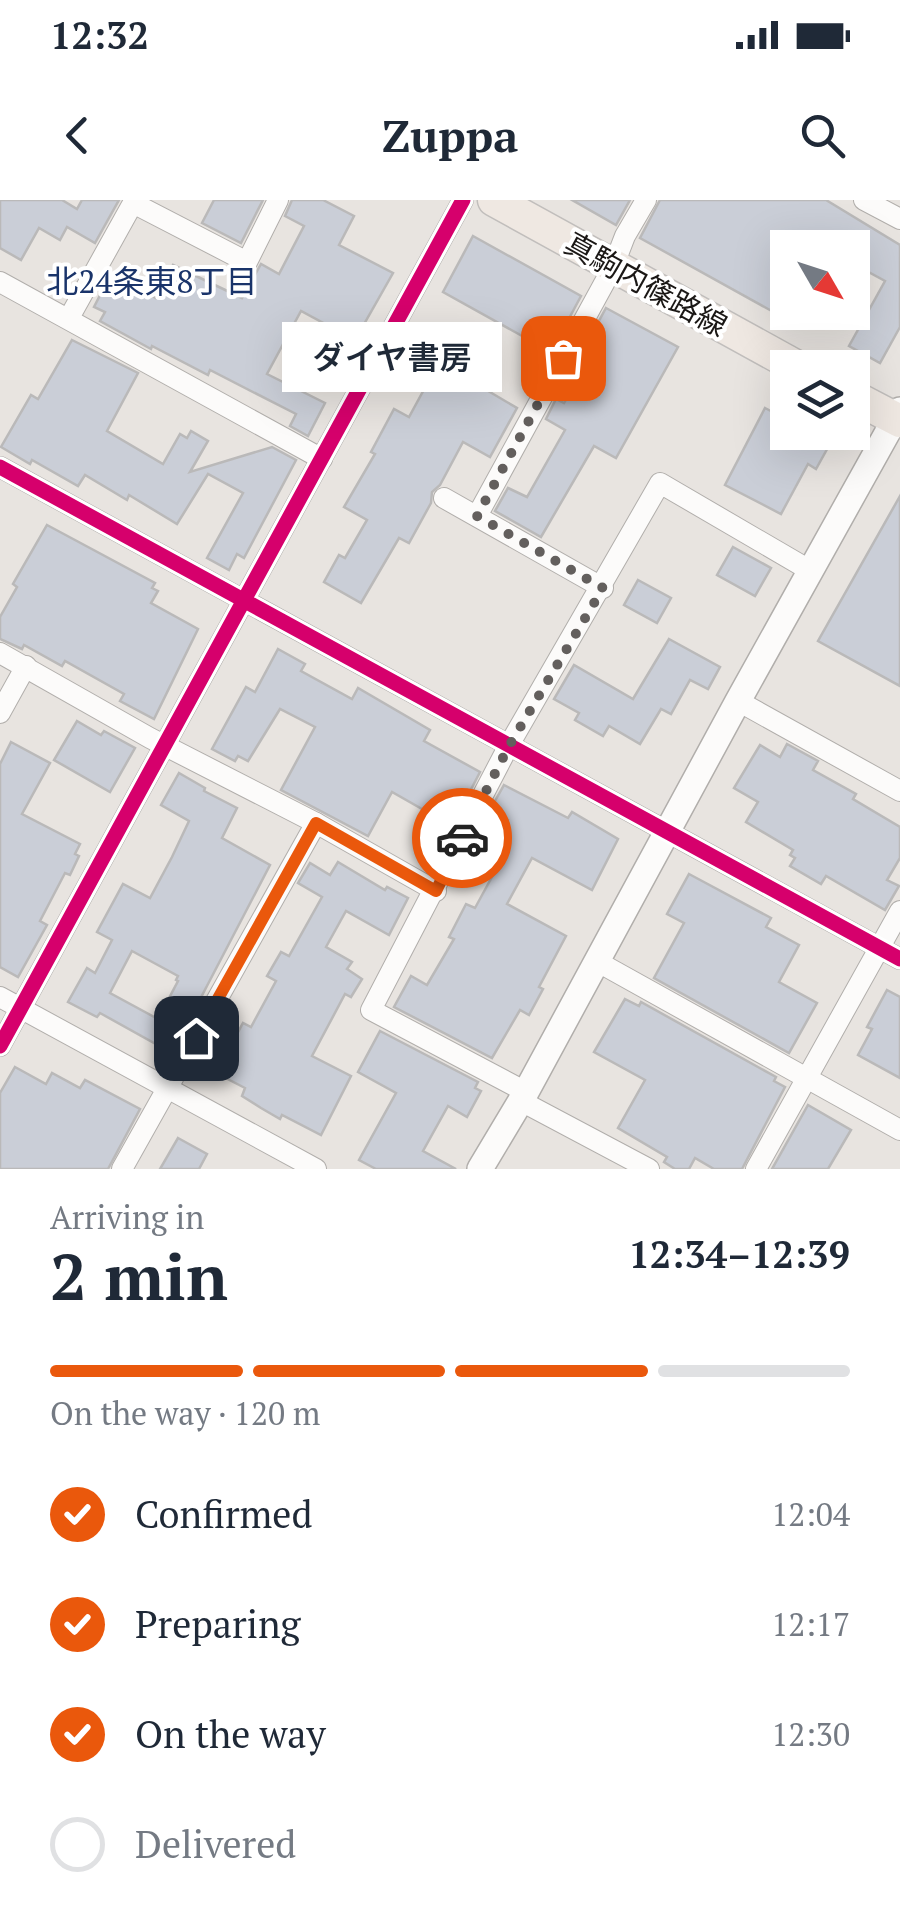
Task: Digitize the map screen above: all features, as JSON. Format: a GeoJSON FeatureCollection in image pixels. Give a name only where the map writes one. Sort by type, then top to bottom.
{"type":"FeatureCollection","features":[{"type":"Feature","properties":{"kind":"main road","name":"真駒内篠路線"},"geometry":{"type":"LineString","coordinates":[[494,200],[770,352]]}},
{"type":"Feature","properties":{"kind":"main road"},"geometry":{"type":"LineString","coordinates":[[870,404],[899,417]]}},
{"type":"Feature","properties":{"kind":"street"},"geometry":{"type":"LineString","coordinates":[[69,318],[133,203],[247,262],[278,200]]}},
{"type":"Feature","properties":{"kind":"street"},"geometry":{"type":"LineString","coordinates":[[0,1046],[463,200]]}},
{"type":"Feature","properties":{"kind":"street"},"geometry":{"type":"LineString","coordinates":[[477,516],[646,200]]}},
{"type":"Feature","properties":{"kind":"street"},"geometry":{"type":"LineString","coordinates":[[864,200],[900,218]]}},
{"type":"Feature","properties":{"kind":"street"},"geometry":{"type":"LineString","coordinates":[[0,282],[322,459]]}},
{"type":"Feature","properties":{"kind":"street"},"geometry":{"type":"LineString","coordinates":[[480,1169],[899,417]]}},
{"type":"Feature","properties":{"kind":"street"},"geometry":{"type":"LineString","coordinates":[[0,468],[900,959]]}},
{"type":"Feature","properties":{"kind":"street"},"geometry":{"type":"LineString","coordinates":[[649,1169],[371,1010],[509,746],[660,483],[812,571]]}},
{"type":"Feature","properties":{"kind":"street"},"geometry":{"type":"LineString","coordinates":[[444,498],[603,588]]}},
{"type":"Feature","properties":{"kind":"street"},"geometry":{"type":"LineString","coordinates":[[0,653],[436,891]]}},
{"type":"Feature","properties":{"kind":"street"},"geometry":{"type":"LineString","coordinates":[[0,713],[26,666]]}},
{"type":"Feature","properties":{"kind":"street"},"geometry":{"type":"LineString","coordinates":[[738,701],[900,791]]}},
{"type":"Feature","properties":{"kind":"street"},"geometry":{"type":"LineString","coordinates":[[122,1169],[316,823]]}},
{"type":"Feature","properties":{"kind":"street"},"geometry":{"type":"LineString","coordinates":[[756,1169],[900,910]]}},
{"type":"Feature","properties":{"kind":"street"},"geometry":{"type":"LineString","coordinates":[[598,962],[900,1130]]}},
{"type":"Feature","properties":{"kind":"street"},"geometry":{"type":"LineString","coordinates":[[0,997],[316,1169]]}},
{"type":"Feature","properties":{"kind":"building"},"geometry":{"type":"Polygon","coordinates":[[[0,200],[62,200],[77,209],[82,200],[119,200],[95,243],[67,227],[60,240],[39,228],[21,260],[0,248],[0,200]]]}},
{"type":"Feature","properties":{"kind":"building"},"geometry":{"type":"Polygon","coordinates":[[[214,200],[263,200],[241,243],[202,223],[214,200]]]}},
{"type":"Feature","properties":{"kind":"building"},"geometry":{"type":"Polygon","coordinates":[[[292,200],[323,200],[354,216],[339,245],[393,273],[355,340],[301,311],[267,374],[325,403],[308,436],[290,426],[296,414],[210,370],[208,375],[152,346],[151,349],[100,321],[105,312],[94,307],[111,274],[156,298],[173,265],[242,298],[261,264],[279,274],[304,226],[285,216],[292,200]]]}},
{"type":"Feature","properties":{"kind":"building"},"geometry":{"type":"Polygon","coordinates":[[[572,200],[630,200],[616,225],[572,200]]]}},
{"type":"Feature","properties":{"kind":"building"},"geometry":{"type":"Polygon","coordinates":[[[660,200],[826,200],[900,245],[900,327],[880,363],[870,358],[870,350],[849,346],[858,330],[870,330],[870,308],[885,281],[870,273],[870,230],[770,230],[770,310],[640,238],[660,200]]]}},
{"type":"Feature","properties":{"kind":"building"},"geometry":{"type":"Polygon","coordinates":[[[473,236],[581,296],[551,352],[443,292],[473,236]]]}},
{"type":"Feature","properties":{"kind":"building"},"geometry":{"type":"Polygon","coordinates":[[[606,308],[678,347],[616,458],[594,446],[541,537],[495,511],[508,488],[527,497],[565,430],[546,419],[556,399],[564,403],[583,369],[575,365],[606,308]]]}},
{"type":"Feature","properties":{"kind":"building"},"geometry":{"type":"Polygon","coordinates":[[[72,340],[138,373],[107,431],[163,464],[180,434],[187,438],[191,431],[208,441],[190,472],[272,447],[296,460],[244,558],[237,554],[229,570],[207,558],[243,493],[208,474],[177,524],[129,495],[127,500],[85,475],[78,486],[1,447],[31,395],[38,399],[72,340]]]}},
{"type":"Feature","properties":{"kind":"building"},"geometry":{"type":"Polygon","coordinates":[[[439,362],[517,408],[490,457],[463,442],[440,485],[432,492],[431,503],[409,543],[399,538],[361,603],[324,582],[339,555],[345,558],[367,520],[344,507],[375,454],[371,452],[394,409],[409,417],[439,362]]]}},
{"type":"Feature","properties":{"kind":"building"},"geometry":{"type":"Polygon","coordinates":[[[765,408],[770,411],[770,450],[827,450],[816,469],[808,464],[781,514],[725,485],[765,408]]]}},
{"type":"Feature","properties":{"kind":"building"},"geometry":{"type":"Polygon","coordinates":[[[900,496],[900,686],[818,641],[900,496]]]}},
{"type":"Feature","properties":{"kind":"building"},"geometry":{"type":"Polygon","coordinates":[[[47,525],[155,583],[152,588],[158,591],[151,603],[198,629],[154,719],[120,701],[124,694],[65,661],[62,666],[24,645],[22,649],[0,639],[0,617],[17,587],[13,584],[47,525]]]}},
{"type":"Feature","properties":{"kind":"building"},"geometry":{"type":"Polygon","coordinates":[[[733,547],[771,568],[755,596],[717,575],[733,547]]]}},
{"type":"Feature","properties":{"kind":"building"},"geometry":{"type":"Polygon","coordinates":[[[638,580],[671,598],[657,623],[624,605],[638,580]]]}},
{"type":"Feature","properties":{"kind":"building"},"geometry":{"type":"Polygon","coordinates":[[[669,639],[720,667],[708,689],[690,680],[671,714],[661,709],[640,744],[609,726],[603,736],[575,720],[579,713],[554,699],[574,665],[633,699],[669,639]]]}},
{"type":"Feature","properties":{"kind":"building"},"geometry":{"type":"Polygon","coordinates":[[[278,649],[305,664],[301,671],[352,699],[358,688],[430,730],[424,741],[480,772],[452,826],[392,792],[368,836],[281,790],[315,727],[280,709],[248,761],[238,756],[235,761],[212,749],[246,687],[255,692],[278,649]]]}},
{"type":"Feature","properties":{"kind":"building"},"geometry":{"type":"Polygon","coordinates":[[[77,721],[135,748],[110,792],[54,760],[77,721]]]}},
{"type":"Feature","properties":{"kind":"building"},"geometry":{"type":"Polygon","coordinates":[[[11,742],[50,763],[22,814],[80,844],[70,875],[65,873],[40,921],[47,925],[18,977],[0,967],[0,764],[11,742]]]}},
{"type":"Feature","properties":{"kind":"building"},"geometry":{"type":"Polygon","coordinates":[[[787,744],[818,761],[813,770],[856,794],[853,799],[900,827],[900,858],[887,880],[899,886],[885,910],[826,876],[821,884],[790,866],[795,858],[790,855],[793,850],[746,822],[758,802],[734,788],[760,745],[780,757],[787,744]]]}},
{"type":"Feature","properties":{"kind":"building"},"geometry":{"type":"Polygon","coordinates":[[[179,773],[237,808],[222,838],[270,865],[172,1053],[100,1013],[97,1017],[68,1002],[87,968],[95,973],[112,940],[97,932],[123,884],[150,898],[189,821],[161,805],[179,773]],[[132,951],[110,993],[158,1019],[178,976],[132,951]]]}},
{"type":"Feature","properties":{"kind":"building"},"geometry":{"type":"Polygon","coordinates":[[[504,785],[568,818],[572,812],[618,839],[592,890],[532,858],[507,904],[566,936],[529,1015],[520,1010],[492,1058],[394,1007],[411,976],[427,985],[454,939],[449,937],[466,904],[475,908],[499,864],[488,858],[508,820],[490,810],[504,785]]]}},
{"type":"Feature","properties":{"kind":"building"},"geometry":{"type":"Polygon","coordinates":[[[338,862],[385,890],[387,887],[408,898],[389,935],[346,911],[326,947],[352,962],[347,969],[362,979],[351,997],[345,994],[312,1056],[351,1076],[321,1135],[261,1108],[242,1096],[245,1088],[216,1073],[243,1023],[251,1027],[276,981],[267,976],[281,952],[289,956],[322,897],[298,883],[310,863],[330,875],[338,862]]]}},
{"type":"Feature","properties":{"kind":"building"},"geometry":{"type":"Polygon","coordinates":[[[689,874],[771,918],[766,927],[799,945],[779,982],[817,1003],[789,1053],[654,978],[684,923],[667,914],[689,874]]]}},
{"type":"Feature","properties":{"kind":"building"},"geometry":{"type":"Polygon","coordinates":[[[887,990],[900,997],[900,1078],[858,1055],[872,1029],[867,1027],[887,990]]]}},
{"type":"Feature","properties":{"kind":"building"},"geometry":{"type":"Polygon","coordinates":[[[625,999],[639,1006],[641,1002],[776,1077],[774,1081],[785,1087],[742,1169],[714,1169],[695,1158],[689,1169],[675,1169],[664,1162],[667,1157],[618,1128],[645,1080],[594,1052],[625,999]]]}},
{"type":"Feature","properties":{"kind":"building"},"geometry":{"type":"Polygon","coordinates":[[[380,1031],[478,1082],[475,1088],[481,1091],[467,1117],[448,1106],[423,1151],[456,1169],[376,1169],[359,1160],[396,1093],[358,1072],[380,1031]]]}},
{"type":"Feature","properties":{"kind":"building"},"geometry":{"type":"Polygon","coordinates":[[[15,1067],[46,1084],[52,1073],[80,1088],[85,1080],[140,1109],[108,1169],[0,1169],[0,1093],[15,1067]]]}},
{"type":"Feature","properties":{"kind":"building"},"geometry":{"type":"Polygon","coordinates":[[[808,1105],[851,1130],[828,1169],[772,1169],[808,1105]]]}},
{"type":"Feature","properties":{"kind":"building"},"geometry":{"type":"Polygon","coordinates":[[[178,1138],[207,1154],[199,1169],[160,1169],[178,1138]]]}},
{"type":"Feature","properties":{"kind":"cycle path"},"geometry":{"type":"LineString","coordinates":[[0,1046],[463,200]]}},
{"type":"Feature","properties":{"kind":"cycle path"},"geometry":{"type":"LineString","coordinates":[[0,467],[900,959]]}},
{"type":"Feature","properties":{"kind":"way so far"},"geometry":{"type":"LineString","coordinates":[[462,838],[509,746],[603,588],[477,516],[563,358]]}},
{"type":"Feature","properties":{"kind":"place","name":"ダイヤ書房"},"geometry":{"type":"Point","coordinates":[563,358]}},
{"type":"Feature","properties":{"kind":"district","name":"北24条東8丁目"},"geometry":{"type":"Point","coordinates":[152,281]}},
{"type":"Feature","properties":{"kind":"route"},"geometry":{"type":"LineString","coordinates":[[196,1038],[316,823],[436,891],[462,838]]}}]}
